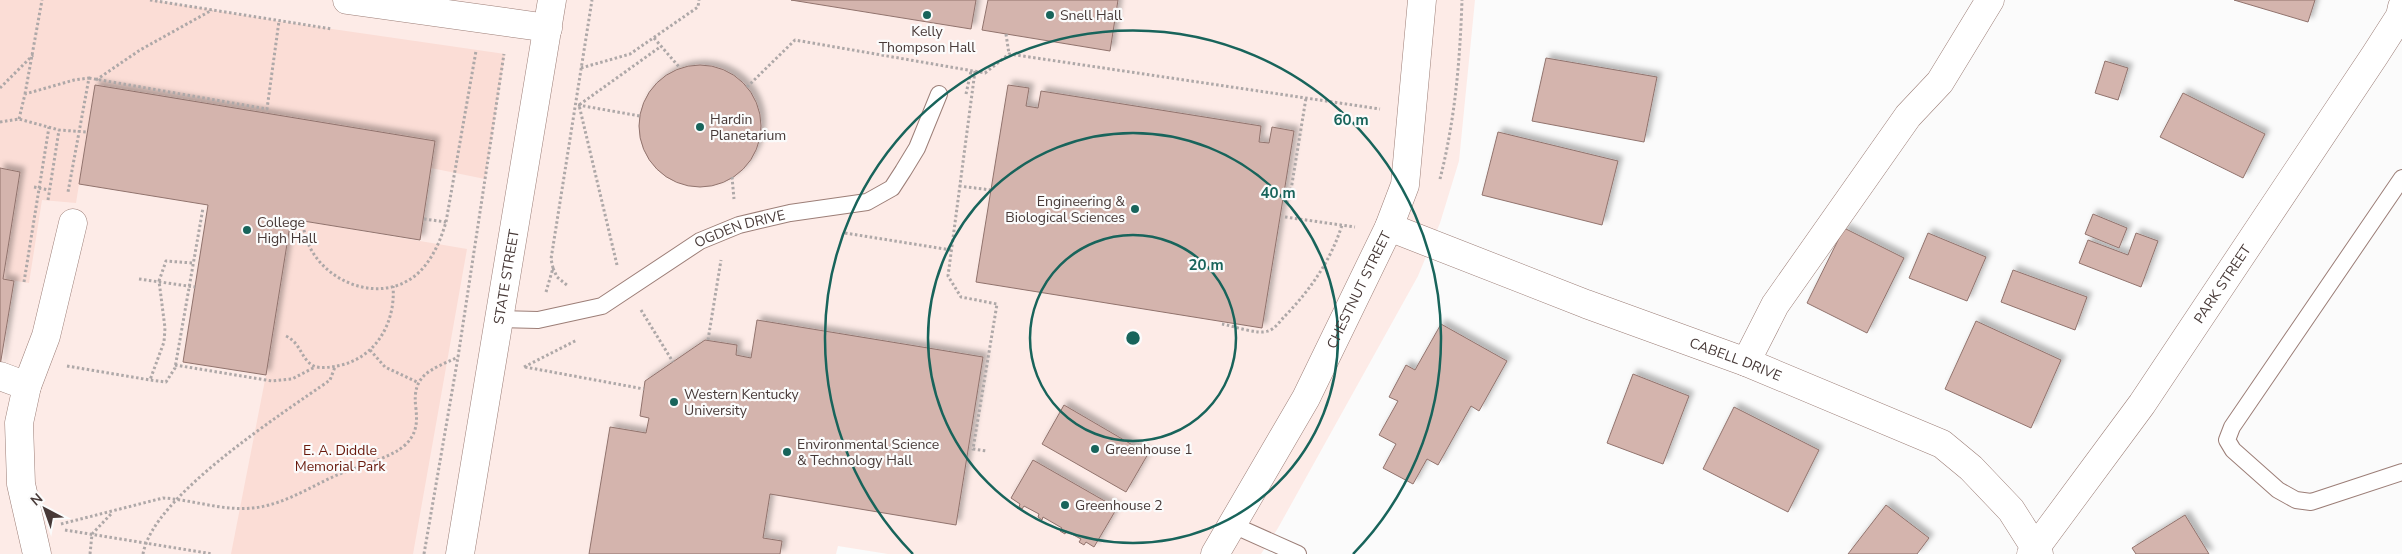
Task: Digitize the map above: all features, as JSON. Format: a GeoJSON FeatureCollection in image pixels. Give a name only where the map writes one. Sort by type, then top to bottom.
{"type":"FeatureCollection","features":[{"type":"Feature","properties":{"kind":"street"},"geometry":{"type":"LineString","coordinates":[[347,0],[548,28]]}},
{"type":"Feature","properties":{"kind":"street","name":"STATE STREET"},"geometry":{"type":"LineString","coordinates":[[460,554],[552,0]]}},
{"type":"Feature","properties":{"kind":"street","name":"CHESTNUT STREET"},"geometry":{"type":"LineString","coordinates":[[1215,554],[1306,398],[1389,228],[1405,186],[1422,0]]}},
{"type":"Feature","properties":{"kind":"street"},"geometry":{"type":"LineString","coordinates":[[1746,362],[1775,306],[1908,116],[1940,82],[1990,0]]}},
{"type":"Feature","properties":{"kind":"street","name":"PARK STREET"},"geometry":{"type":"LineString","coordinates":[[2035,552],[2147,395],[2375,55],[2400,16],[2402,7]]}},
{"type":"Feature","properties":{"kind":"street"},"geometry":{"type":"LineString","coordinates":[[37,554],[21,484],[19,423],[28,386],[46,336],[73,223]]}},
{"type":"Feature","properties":{"kind":"street","name":"CABELL DRIVE"},"geometry":{"type":"LineString","coordinates":[[1389,228],[1746,362],[1942,444],[1971,468],[2011,510],[2035,552]]}},
{"type":"Feature","properties":{"kind":"street"},"geometry":{"type":"LineString","coordinates":[[0,376],[28,386]]}},
{"type":"Feature","properties":{"kind":"lane","name":"OGDEN DRIVE"},"geometry":{"type":"LineString","coordinates":[[499,319],[538,320],[602,306],[700,241],[739,225],[790,212],[867,202],[892,188],[917,148],[939,94]]}},
{"type":"Feature","properties":{"kind":"lane"},"geometry":{"type":"LineString","coordinates":[[2402,178],[2232,427],[2227,440],[2233,450],[2278,490],[2296,500],[2311,502],[2402,472]]}},
{"type":"Feature","properties":{"kind":"lane"},"geometry":{"type":"LineString","coordinates":[[1233,525],[1298,554]]}},
{"type":"Feature","properties":{"kind":"path"},"geometry":{"type":"LineString","coordinates":[[19,118],[34,54],[42,0]]}},
{"type":"Feature","properties":{"kind":"path"},"geometry":{"type":"LineString","coordinates":[[150,0],[338,30]]}},
{"type":"Feature","properties":{"kind":"path"},"geometry":{"type":"LineString","coordinates":[[520,372],[524,367],[553,268],[551,259],[577,105],[592,0]]}},
{"type":"Feature","properties":{"kind":"path"},"geometry":{"type":"LineString","coordinates":[[581,68],[630,54],[698,7],[699,0]]}},
{"type":"Feature","properties":{"kind":"path"},"geometry":{"type":"LineString","coordinates":[[1439,183],[1450,139],[1458,77],[1462,0]]}},
{"type":"Feature","properties":{"kind":"path"},"geometry":{"type":"LineString","coordinates":[[96,80],[140,50],[212,10]]}},
{"type":"Feature","properties":{"kind":"path"},"geometry":{"type":"LineString","coordinates":[[25,94],[74,80],[90,78],[267,109],[279,21]]}},
{"type":"Feature","properties":{"kind":"path"},"geometry":{"type":"LineString","coordinates":[[1006,34],[1009,54]]}},
{"type":"Feature","properties":{"kind":"path"},"geometry":{"type":"LineString","coordinates":[[654,38],[680,68]]}},
{"type":"Feature","properties":{"kind":"path"},"geometry":{"type":"LineString","coordinates":[[747,87],[795,40],[985,73],[1009,54],[1383,110]]}},
{"type":"Feature","properties":{"kind":"path"},"geometry":{"type":"LineString","coordinates":[[577,105],[660,47]]}},
{"type":"Feature","properties":{"kind":"path"},"geometry":{"type":"LineString","coordinates":[[466,48],[486,51]]}},
{"type":"Feature","properties":{"kind":"path"},"geometry":{"type":"LineString","coordinates":[[303,220],[303,232],[308,246],[330,273],[358,286],[376,289],[393,286],[415,275],[430,260],[439,243],[446,222],[476,50]]}},
{"type":"Feature","properties":{"kind":"path"},"geometry":{"type":"LineString","coordinates":[[424,554],[458,357],[505,54],[495,53]]}},
{"type":"Feature","properties":{"kind":"path"},"geometry":{"type":"LineString","coordinates":[[0,88],[34,54]]}},
{"type":"Feature","properties":{"kind":"path"},"geometry":{"type":"LineString","coordinates":[[976,71],[948,276],[961,297],[997,304],[973,449],[987,451]]}},
{"type":"Feature","properties":{"kind":"path"},"geometry":{"type":"LineString","coordinates":[[68,194],[90,78]]}},
{"type":"Feature","properties":{"kind":"path"},"geometry":{"type":"LineString","coordinates":[[1286,202],[1289,202],[1306,98]]}},
{"type":"Feature","properties":{"kind":"path"},"geometry":{"type":"LineString","coordinates":[[577,105],[640,116]]}},
{"type":"Feature","properties":{"kind":"path"},"geometry":{"type":"LineString","coordinates":[[577,105],[618,272],[673,362]]}},
{"type":"Feature","properties":{"kind":"path"},"geometry":{"type":"LineString","coordinates":[[0,122],[19,118],[59,130],[87,132]]}},
{"type":"Feature","properties":{"kind":"path"},"geometry":{"type":"LineString","coordinates":[[24,284],[36,188],[49,127]]}},
{"type":"Feature","properties":{"kind":"path"},"geometry":{"type":"LineString","coordinates":[[48,200],[59,130]]}},
{"type":"Feature","properties":{"kind":"path"},"geometry":{"type":"LineString","coordinates":[[732,177],[734,201]]}},
{"type":"Feature","properties":{"kind":"path"},"geometry":{"type":"LineString","coordinates":[[959,186],[991,190]]}},
{"type":"Feature","properties":{"kind":"path"},"geometry":{"type":"LineString","coordinates":[[36,188],[49,190]]}},
{"type":"Feature","properties":{"kind":"path"},"geometry":{"type":"LineString","coordinates":[[62,365],[166,382],[175,365],[203,208]]}},
{"type":"Feature","properties":{"kind":"path"},"geometry":{"type":"LineString","coordinates":[[1285,217],[1361,228]]}},
{"type":"Feature","properties":{"kind":"path"},"geometry":{"type":"LineString","coordinates":[[424,219],[446,222]]}},
{"type":"Feature","properties":{"kind":"path"},"geometry":{"type":"LineString","coordinates":[[1222,324],[1263,332],[1274,327],[1308,289],[1324,266],[1336,245],[1342,225]]}},
{"type":"Feature","properties":{"kind":"path"},"geometry":{"type":"LineString","coordinates":[[842,233],[951,250]]}},
{"type":"Feature","properties":{"kind":"path"},"geometry":{"type":"LineString","coordinates":[[708,340],[721,259]]}},
{"type":"Feature","properties":{"kind":"path"},"geometry":{"type":"LineString","coordinates":[[150,380],[164,342],[159,281],[166,261],[192,263]]}},
{"type":"Feature","properties":{"kind":"path"},"geometry":{"type":"LineString","coordinates":[[140,279],[196,287]]}},
{"type":"Feature","properties":{"kind":"path"},"geometry":{"type":"LineString","coordinates":[[175,365],[272,381],[292,380],[315,367],[335,367],[351,362],[370,350],[382,336],[391,317],[393,286]]}},
{"type":"Feature","properties":{"kind":"path"},"geometry":{"type":"LineString","coordinates":[[286,336],[296,342],[308,361],[315,367]]}},
{"type":"Feature","properties":{"kind":"path"},"geometry":{"type":"LineString","coordinates":[[370,350],[386,367],[417,382]]}},
{"type":"Feature","properties":{"kind":"path"},"geometry":{"type":"LineString","coordinates":[[213,554],[56,527],[163,498],[178,499],[218,508],[260,507],[294,496],[335,476],[398,450],[410,441],[416,429],[415,391],[417,382],[428,372],[458,357]]}},
{"type":"Feature","properties":{"kind":"path"},"geometry":{"type":"LineString","coordinates":[[143,554],[145,543],[161,517],[178,499],[231,450],[330,380],[335,367]]}},
{"type":"Feature","properties":{"kind":"path"},"geometry":{"type":"LineString","coordinates":[[524,367],[644,388]]}},
{"type":"Feature","properties":{"kind":"path"},"geometry":{"type":"LineString","coordinates":[[90,554],[92,534],[113,512]]}},
{"type":"Feature","properties":{"kind":"shaded area","name":"Western Kentucky University"},"geometry":{"type":"Polygon","coordinates":[[[0,0],[1475,0],[1459,161],[1440,223],[1418,276],[1278,528],[1261,554],[888,554],[838,546],[836,554],[0,554],[0,0]]]}},
{"type":"Feature","properties":{"kind":"green space"},"geometry":{"type":"Polygon","coordinates":[[[0,0],[153,0],[277,21],[505,54],[485,179],[431,168],[435,141],[95,85],[76,203],[42,200],[29,283],[3,279],[20,172],[0,168],[0,0]]]}},
{"type":"Feature","properties":{"kind":"green space","name":"E. A. Diddle Memorial Park"},"geometry":{"type":"Polygon","coordinates":[[[291,219],[467,249],[413,554],[231,554],[266,375],[291,219]]]}},
{"type":"Feature","properties":{"kind":"building","name":"Kelly Thompson Hall"},"geometry":{"type":"Polygon","coordinates":[[[791,0],[976,0],[971,29],[791,0]]]}},
{"type":"Feature","properties":{"kind":"building","name":"Snell Hall"},"geometry":{"type":"Polygon","coordinates":[[[988,0],[1118,0],[1110,51],[982,30],[988,0]]]}},
{"type":"Feature","properties":{"kind":"building"},"geometry":{"type":"Polygon","coordinates":[[[2234,0],[2315,0],[2308,22],[2234,0]]]}},
{"type":"Feature","properties":{"kind":"building"},"geometry":{"type":"Polygon","coordinates":[[[1546,58],[1657,77],[1644,142],[1532,121],[1546,58]]]}},
{"type":"Feature","properties":{"kind":"building"},"geometry":{"type":"Polygon","coordinates":[[[2105,61],[2128,68],[2118,100],[2095,93],[2105,61]]]}},
{"type":"Feature","properties":{"kind":"building","name":"Hardin Planetarium"},"geometry":{"type":"Polygon","coordinates":[[[700,65],[712,66],[723,70],[734,75],[743,83],[751,92],[756,103],[760,114],[760,138],[756,149],[751,160],[743,169],[734,177],[723,182],[712,186],[700,187],[688,186],[677,182],[666,177],[657,169],[649,160],[644,149],[640,138],[639,126],[640,114],[644,103],[649,92],[657,83],[666,75],[677,70],[688,66],[700,65]]]}},
{"type":"Feature","properties":{"kind":"building","name":"College High Hall"},"geometry":{"type":"Polygon","coordinates":[[[95,85],[435,141],[420,240],[291,219],[266,375],[183,362],[208,205],[79,184],[95,85]]]}},
{"type":"Feature","properties":{"kind":"building","name":"Engineering & Biological Sciences"},"geometry":{"type":"Polygon","coordinates":[[[1008,85],[1029,88],[1026,106],[1038,108],[1041,91],[1261,126],[1259,142],[1269,143],[1272,127],[1294,131],[1262,328],[976,282],[1008,85]]]}},
{"type":"Feature","properties":{"kind":"building"},"geometry":{"type":"Polygon","coordinates":[[[2183,93],[2265,134],[2243,178],[2160,137],[2183,93]]]}},
{"type":"Feature","properties":{"kind":"building"},"geometry":{"type":"Polygon","coordinates":[[[1498,132],[1618,161],[1602,225],[1482,195],[1498,132]]]}},
{"type":"Feature","properties":{"kind":"building"},"geometry":{"type":"Polygon","coordinates":[[[0,168],[20,172],[3,279],[14,281],[0,366],[0,168]]]}},
{"type":"Feature","properties":{"kind":"building"},"geometry":{"type":"Polygon","coordinates":[[[2093,214],[2127,228],[2119,248],[2085,234],[2093,214]]]}},
{"type":"Feature","properties":{"kind":"building"},"geometry":{"type":"Polygon","coordinates":[[[1844,228],[1904,258],[1867,333],[1807,303],[1844,228]]]}},
{"type":"Feature","properties":{"kind":"building"},"geometry":{"type":"Polygon","coordinates":[[[1928,233],[1986,257],[1967,301],[1909,278],[1928,233]]]}},
{"type":"Feature","properties":{"kind":"building"},"geometry":{"type":"Polygon","coordinates":[[[2136,233],[2158,241],[2141,287],[2079,263],[2088,240],[2128,255],[2136,233]]]}},
{"type":"Feature","properties":{"kind":"building"},"geometry":{"type":"Polygon","coordinates":[[[2013,270],[2087,297],[2075,330],[2001,302],[2013,270]]]}},
{"type":"Feature","properties":{"kind":"building","name":"Environmental Science & Technology Hall"},"geometry":{"type":"Polygon","coordinates":[[[757,320],[983,357],[956,525],[770,494],[763,538],[782,541],[780,554],[589,554],[610,427],[646,433],[649,418],[640,416],[645,381],[705,340],[737,345],[736,355],[751,358],[757,320]]]}},
{"type":"Feature","properties":{"kind":"building"},"geometry":{"type":"Polygon","coordinates":[[[1976,321],[2061,360],[2031,428],[1945,389],[1976,321]]]}},
{"type":"Feature","properties":{"kind":"building"},"geometry":{"type":"Polygon","coordinates":[[[1441,324],[1507,361],[1479,411],[1471,406],[1438,465],[1427,459],[1413,484],[1383,468],[1396,444],[1379,435],[1398,401],[1389,397],[1406,365],[1415,370],[1441,324]]]}},
{"type":"Feature","properties":{"kind":"building"},"geometry":{"type":"Polygon","coordinates":[[[1633,374],[1689,396],[1663,464],[1607,443],[1633,374]]]}},
{"type":"Feature","properties":{"kind":"building","name":"Greenhouse 1"},"geometry":{"type":"Polygon","coordinates":[[[1064,405],[1148,454],[1126,492],[1042,444],[1064,405]]]}},
{"type":"Feature","properties":{"kind":"building"},"geometry":{"type":"Polygon","coordinates":[[[1734,407],[1819,450],[1788,512],[1703,469],[1734,407]]]}},
{"type":"Feature","properties":{"kind":"building","name":"Greenhouse 2"},"geometry":{"type":"Polygon","coordinates":[[[1033,460],[1117,508],[1094,547],[1086,542],[1084,545],[1079,542],[1081,539],[1066,531],[1065,534],[1060,531],[1062,528],[1043,517],[1042,520],[1038,517],[1039,514],[1024,506],[1022,509],[1019,507],[1020,504],[1011,498],[1033,460]]]}},
{"type":"Feature","properties":{"kind":"building"},"geometry":{"type":"Polygon","coordinates":[[[1886,505],[1929,538],[1917,554],[1848,554],[1886,505]]]}},
{"type":"Feature","properties":{"kind":"building"},"geometry":{"type":"Polygon","coordinates":[[[2185,515],[2209,554],[2136,554],[2132,548],[2185,515]]]}},
{"type":"Feature","properties":{"kind":"place","name":"Kelly Thompson Hall"},"geometry":{"type":"Point","coordinates":[927,15]}},
{"type":"Feature","properties":{"kind":"place","name":"Snell Hall"},"geometry":{"type":"Point","coordinates":[1050,15]}},
{"type":"Feature","properties":{"kind":"place","name":"Hardin Planetarium"},"geometry":{"type":"Point","coordinates":[700,127]}},
{"type":"Feature","properties":{"kind":"place","name":"Engineering & Biological Sciences"},"geometry":{"type":"Point","coordinates":[1135,209]}},
{"type":"Feature","properties":{"kind":"place","name":"College High Hall"},"geometry":{"type":"Point","coordinates":[247,230]}},
{"type":"Feature","properties":{"kind":"place","name":"Western Kentucky University"},"geometry":{"type":"Point","coordinates":[674,402]}},
{"type":"Feature","properties":{"kind":"place","name":"Greenhouse 1"},"geometry":{"type":"Point","coordinates":[1095,449]}},
{"type":"Feature","properties":{"kind":"place","name":"Environmental Science & Technology Hall"},"geometry":{"type":"Point","coordinates":[787,452]}},
{"type":"Feature","properties":{"kind":"place","name":"Greenhouse 2"},"geometry":{"type":"Point","coordinates":[1065,505]}}]}
